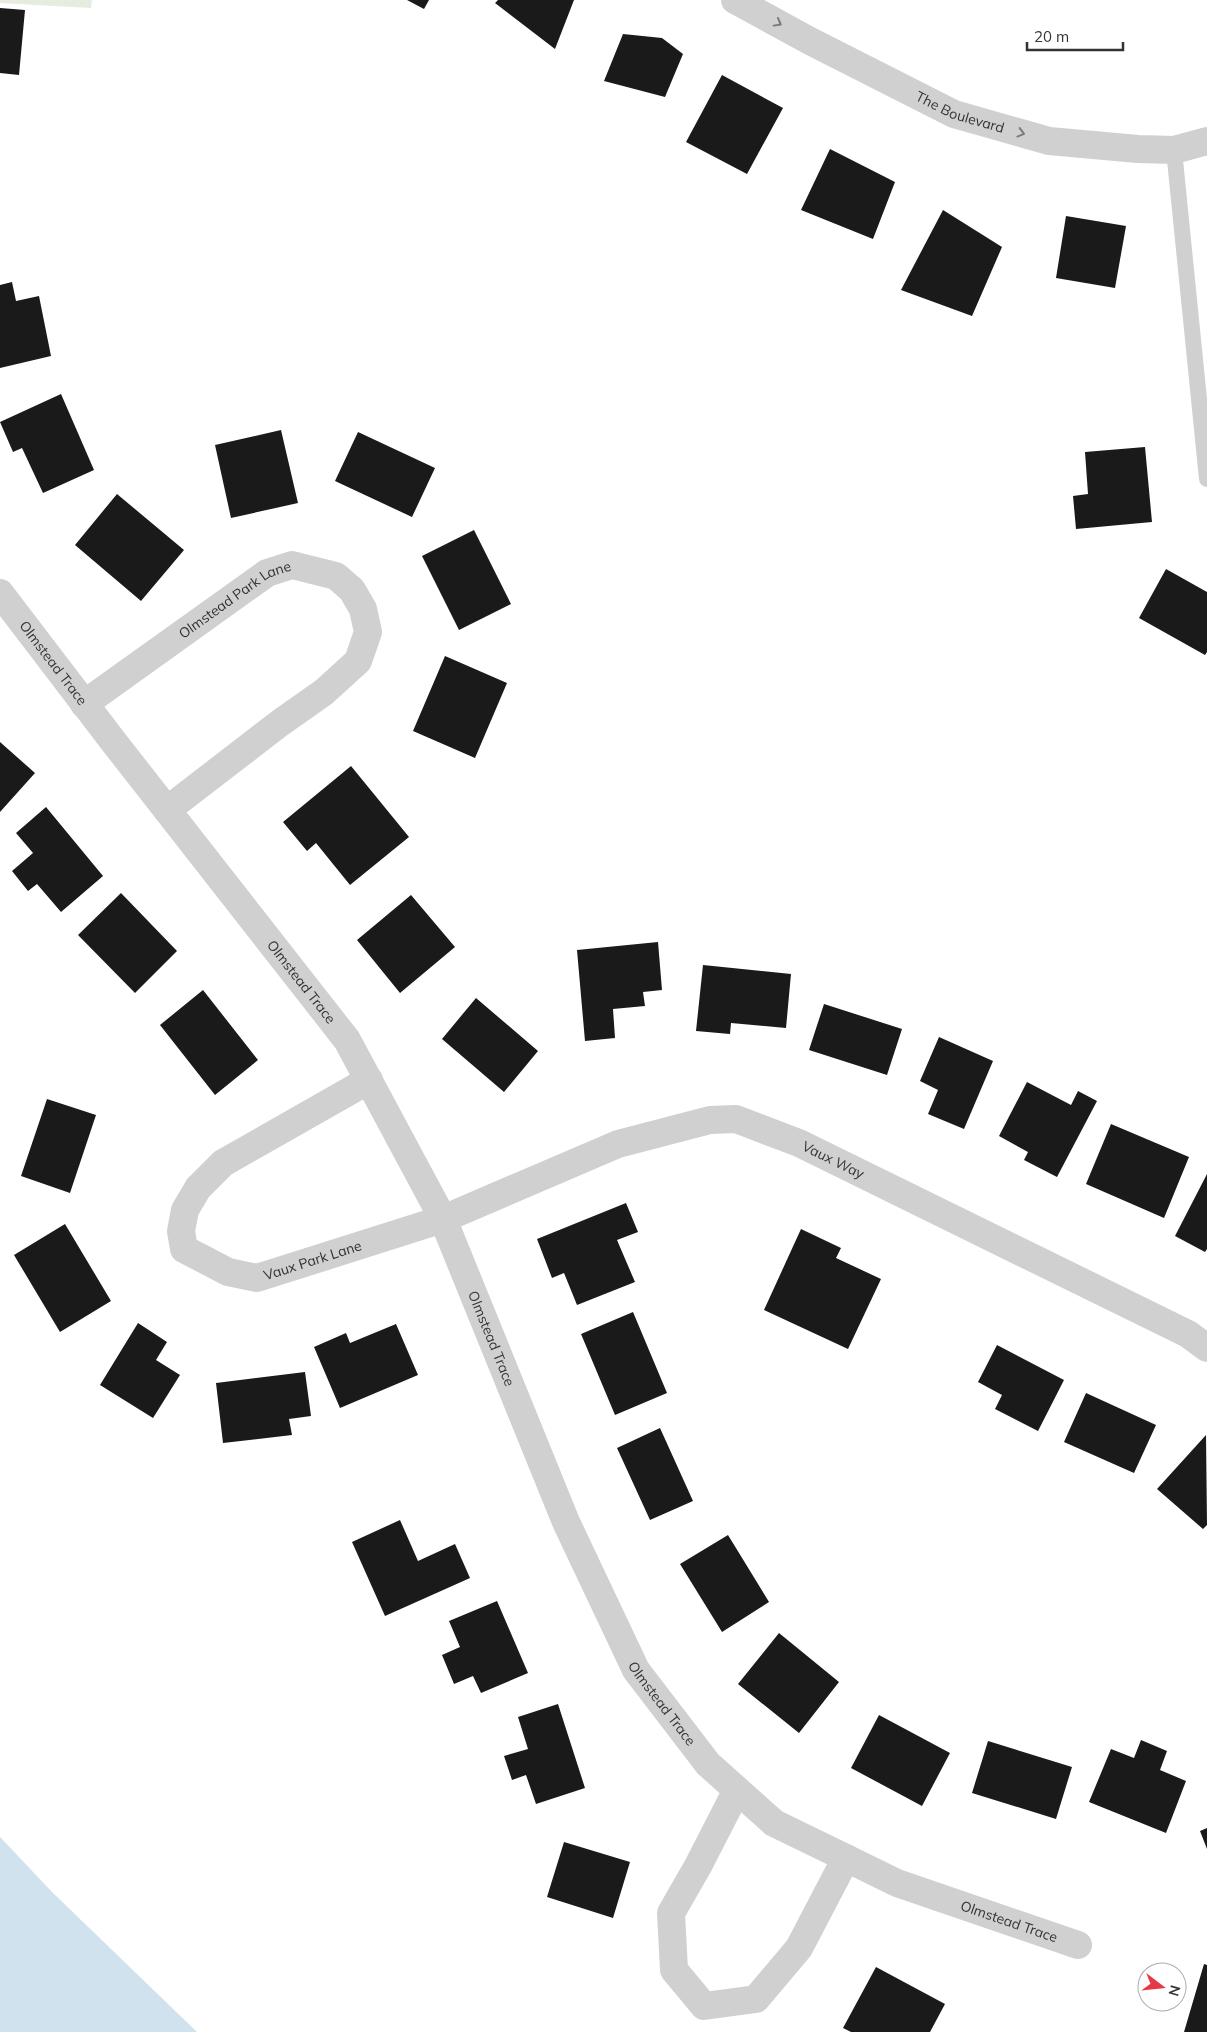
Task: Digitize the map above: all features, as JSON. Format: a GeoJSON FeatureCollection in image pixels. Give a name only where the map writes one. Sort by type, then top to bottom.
{"type":"FeatureCollection","features":[{"type":"Feature","properties":{"kind":"street","name":"The Boulevard"},"geometry":{"type":"LineString","coordinates":[[735,0],[810,41],[954,114],[1049,141],[1138,149],[1174,150],[1207,141]]}},
{"type":"Feature","properties":{"kind":"street","name":"Olmstead Park Lane"},"geometry":{"type":"LineString","coordinates":[[84,704],[267,573],[292,564],[336,576],[352,590],[363,610],[368,632],[358,661],[324,692],[280,723],[167,810]]}},
{"type":"Feature","properties":{"kind":"street","name":"Olmstead Trace"},"geometry":{"type":"LineString","coordinates":[[0,593],[84,704],[348,1040],[442,1219],[566,1522],[636,1670],[708,1764],[774,1824],[898,1884],[1078,1945]]}},
{"type":"Feature","properties":{"kind":"street","name":"Vaux Park Lane"},"geometry":{"type":"LineString","coordinates":[[369,1080],[222,1163],[198,1188],[185,1210],[182,1230],[184,1249],[228,1272],[257,1278],[442,1219]]}},
{"type":"Feature","properties":{"kind":"street","name":"Vaux Way"},"geometry":{"type":"LineString","coordinates":[[442,1219],[618,1144],[710,1120],[736,1119],[799,1143],[1188,1334],[1207,1348]]}},
{"type":"Feature","properties":{"kind":"street"},"geometry":{"type":"LineString","coordinates":[[737,1790],[698,1866],[671,1913],[674,1970],[704,2006],[756,1999],[799,1948],[846,1858]]}},
{"type":"Feature","properties":{"kind":"lane"},"geometry":{"type":"LineString","coordinates":[[1174,150],[1207,478]]}},
{"type":"Feature","properties":{"kind":"shaded area"},"geometry":{"type":"Polygon","coordinates":[[[0,0],[92,0],[91,8],[0,3],[0,0]]]}},
{"type":"Feature","properties":{"kind":"water"},"geometry":{"type":"Polygon","coordinates":[[[0,1837],[52,1892],[197,2032],[0,2032],[0,1837]]]}},
{"type":"Feature","properties":{"kind":"building"},"geometry":{"type":"Polygon","coordinates":[[[407,0],[429,0],[424,9],[407,0]]]}},
{"type":"Feature","properties":{"kind":"building"},"geometry":{"type":"Polygon","coordinates":[[[498,0],[574,0],[555,49],[495,3],[498,0]]]}},
{"type":"Feature","properties":{"kind":"building"},"geometry":{"type":"Polygon","coordinates":[[[0,8],[25,10],[19,75],[0,73],[0,8]]]}},
{"type":"Feature","properties":{"kind":"building"},"geometry":{"type":"Polygon","coordinates":[[[623,34],[662,38],[683,54],[665,97],[604,81],[623,34]]]}},
{"type":"Feature","properties":{"kind":"building"},"geometry":{"type":"Polygon","coordinates":[[[722,75],[783,108],[747,174],[686,142],[722,75]]]}},
{"type":"Feature","properties":{"kind":"building"},"geometry":{"type":"Polygon","coordinates":[[[830,149],[895,182],[873,239],[801,210],[830,149]]]}},
{"type":"Feature","properties":{"kind":"building"},"geometry":{"type":"Polygon","coordinates":[[[943,210],[1002,247],[972,316],[901,290],[943,210]]]}},
{"type":"Feature","properties":{"kind":"building"},"geometry":{"type":"Polygon","coordinates":[[[1066,216],[1126,226],[1115,288],[1056,278],[1066,216]]]}},
{"type":"Feature","properties":{"kind":"building"},"geometry":{"type":"Polygon","coordinates":[[[12,282],[16,301],[39,296],[51,356],[0,368],[0,285],[12,282]]]}},
{"type":"Feature","properties":{"kind":"building"},"geometry":{"type":"Polygon","coordinates":[[[61,394],[94,470],[43,493],[22,448],[13,452],[0,422],[61,394]]]}},
{"type":"Feature","properties":{"kind":"building"},"geometry":{"type":"Polygon","coordinates":[[[281,430],[298,503],[231,518],[215,445],[281,430]]]}},
{"type":"Feature","properties":{"kind":"building"},"geometry":{"type":"Polygon","coordinates":[[[358,432],[435,468],[412,517],[335,481],[358,432]]]}},
{"type":"Feature","properties":{"kind":"building"},"geometry":{"type":"Polygon","coordinates":[[[1145,447],[1152,522],[1076,529],[1073,496],[1088,494],[1085,452],[1145,447]]]}},
{"type":"Feature","properties":{"kind":"building"},"geometry":{"type":"Polygon","coordinates":[[[117,494],[184,550],[141,601],[75,545],[117,494]]]}},
{"type":"Feature","properties":{"kind":"building"},"geometry":{"type":"Polygon","coordinates":[[[474,530],[511,604],[459,630],[422,556],[474,530]]]}},
{"type":"Feature","properties":{"kind":"building"},"geometry":{"type":"Polygon","coordinates":[[[1166,569],[1207,592],[1207,652],[1205,655],[1139,618],[1166,569]]]}},
{"type":"Feature","properties":{"kind":"building"},"geometry":{"type":"Polygon","coordinates":[[[445,656],[507,683],[475,758],[413,731],[445,656]]]}},
{"type":"Feature","properties":{"kind":"building"},"geometry":{"type":"Polygon","coordinates":[[[0,742],[35,773],[0,812],[0,742]]]}},
{"type":"Feature","properties":{"kind":"building"},"geometry":{"type":"Polygon","coordinates":[[[351,766],[409,837],[350,885],[316,843],[307,851],[283,822],[351,766]]]}},
{"type":"Feature","properties":{"kind":"building"},"geometry":{"type":"Polygon","coordinates":[[[46,807],[103,876],[61,912],[37,884],[28,891],[12,871],[33,853],[16,833],[46,807]]]}},
{"type":"Feature","properties":{"kind":"building"},"geometry":{"type":"Polygon","coordinates":[[[121,893],[177,951],[135,993],[78,935],[121,893]]]}},
{"type":"Feature","properties":{"kind":"building"},"geometry":{"type":"Polygon","coordinates":[[[411,895],[455,947],[400,993],[357,940],[411,895]]]}},
{"type":"Feature","properties":{"kind":"building"},"geometry":{"type":"Polygon","coordinates":[[[658,942],[662,990],[643,992],[645,1006],[613,1009],[615,1038],[585,1041],[577,950],[658,942]]]}},
{"type":"Feature","properties":{"kind":"building"},"geometry":{"type":"Polygon","coordinates":[[[703,965],[791,974],[786,1028],[731,1023],[730,1034],[696,1031],[703,965]]]}},
{"type":"Feature","properties":{"kind":"building"},"geometry":{"type":"Polygon","coordinates":[[[203,990],[258,1060],[215,1095],[160,1025],[203,990]]]}},
{"type":"Feature","properties":{"kind":"building"},"geometry":{"type":"Polygon","coordinates":[[[476,998],[538,1051],[504,1092],[442,1039],[476,998]]]}},
{"type":"Feature","properties":{"kind":"building"},"geometry":{"type":"Polygon","coordinates":[[[824,1004],[902,1029],[887,1075],[809,1050],[824,1004]]]}},
{"type":"Feature","properties":{"kind":"building"},"geometry":{"type":"Polygon","coordinates":[[[939,1037],[993,1061],[964,1129],[928,1114],[938,1090],[920,1081],[939,1037]]]}},
{"type":"Feature","properties":{"kind":"building"},"geometry":{"type":"Polygon","coordinates":[[[1027,1082],[1071,1105],[1078,1091],[1097,1101],[1057,1177],[1024,1160],[1028,1152],[999,1136],[1027,1082]]]}},
{"type":"Feature","properties":{"kind":"building"},"geometry":{"type":"Polygon","coordinates":[[[47,1099],[96,1115],[70,1193],[21,1176],[47,1099]]]}},
{"type":"Feature","properties":{"kind":"building"},"geometry":{"type":"Polygon","coordinates":[[[1111,1124],[1189,1157],[1164,1218],[1086,1184],[1111,1124]]]}},
{"type":"Feature","properties":{"kind":"building"},"geometry":{"type":"Polygon","coordinates":[[[1207,1174],[1207,1249],[1205,1252],[1175,1236],[1207,1174]]]}},
{"type":"Feature","properties":{"kind":"building"},"geometry":{"type":"Polygon","coordinates":[[[626,1203],[638,1232],[617,1240],[635,1282],[577,1305],[564,1273],[552,1278],[537,1239],[626,1203]]]}},
{"type":"Feature","properties":{"kind":"building"},"geometry":{"type":"Polygon","coordinates":[[[65,1224],[111,1301],[60,1332],[14,1255],[65,1224]]]}},
{"type":"Feature","properties":{"kind":"building"},"geometry":{"type":"Polygon","coordinates":[[[801,1229],[841,1248],[836,1258],[881,1279],[848,1349],[764,1310],[801,1229]]]}},
{"type":"Feature","properties":{"kind":"building"},"geometry":{"type":"Polygon","coordinates":[[[633,1312],[667,1393],[615,1415],[581,1334],[633,1312]]]}},
{"type":"Feature","properties":{"kind":"building"},"geometry":{"type":"Polygon","coordinates":[[[138,1323],[167,1342],[156,1360],[180,1375],[153,1418],[100,1385],[138,1323]]]}},
{"type":"Feature","properties":{"kind":"building"},"geometry":{"type":"Polygon","coordinates":[[[396,1324],[418,1375],[340,1408],[314,1347],[346,1333],[350,1343],[396,1324]]]}},
{"type":"Feature","properties":{"kind":"building"},"geometry":{"type":"Polygon","coordinates":[[[997,1345],[1064,1380],[1038,1431],[995,1409],[1002,1395],[978,1382],[997,1345]]]}},
{"type":"Feature","properties":{"kind":"building"},"geometry":{"type":"Polygon","coordinates":[[[305,1372],[311,1416],[289,1419],[292,1435],[223,1443],[216,1383],[305,1372]]]}},
{"type":"Feature","properties":{"kind":"building"},"geometry":{"type":"Polygon","coordinates":[[[1086,1393],[1156,1425],[1134,1473],[1064,1442],[1086,1393]]]}},
{"type":"Feature","properties":{"kind":"building"},"geometry":{"type":"Polygon","coordinates":[[[660,1428],[693,1501],[650,1520],[617,1448],[660,1428]]]}},
{"type":"Feature","properties":{"kind":"building"},"geometry":{"type":"Polygon","coordinates":[[[1206,1435],[1207,1525],[1203,1529],[1157,1489],[1206,1435]]]}},
{"type":"Feature","properties":{"kind":"building"},"geometry":{"type":"Polygon","coordinates":[[[400,1520],[418,1561],[455,1544],[470,1578],[385,1616],[352,1542],[400,1520]]]}},
{"type":"Feature","properties":{"kind":"building"},"geometry":{"type":"Polygon","coordinates":[[[728,1535],[769,1602],[722,1632],[680,1564],[728,1535]]]}},
{"type":"Feature","properties":{"kind":"building"},"geometry":{"type":"Polygon","coordinates":[[[497,1601],[528,1673],[481,1693],[473,1676],[454,1684],[442,1655],[460,1647],[449,1621],[497,1601]]]}},
{"type":"Feature","properties":{"kind":"building"},"geometry":{"type":"Polygon","coordinates":[[[779,1633],[839,1682],[799,1733],[738,1684],[779,1633]]]}},
{"type":"Feature","properties":{"kind":"building"},"geometry":{"type":"Polygon","coordinates":[[[558,1704],[585,1788],[536,1804],[526,1775],[512,1780],[504,1756],[528,1749],[518,1717],[558,1704]]]}},
{"type":"Feature","properties":{"kind":"building"},"geometry":{"type":"Polygon","coordinates":[[[879,1715],[950,1753],[922,1806],[851,1768],[879,1715]]]}},
{"type":"Feature","properties":{"kind":"building"},"geometry":{"type":"Polygon","coordinates":[[[1141,1740],[1167,1751],[1160,1770],[1186,1781],[1166,1833],[1089,1802],[1111,1749],[1134,1758],[1141,1740]]]}},
{"type":"Feature","properties":{"kind":"building"},"geometry":{"type":"Polygon","coordinates":[[[988,1741],[1072,1767],[1056,1819],[972,1793],[988,1741]]]}},
{"type":"Feature","properties":{"kind":"building"},"geometry":{"type":"Polygon","coordinates":[[[1207,1828],[1207,1849],[1200,1831],[1207,1828]]]}},
{"type":"Feature","properties":{"kind":"building"},"geometry":{"type":"Polygon","coordinates":[[[564,1842],[630,1862],[613,1918],[547,1897],[564,1842]]]}},
{"type":"Feature","properties":{"kind":"building"},"geometry":{"type":"Polygon","coordinates":[[[1204,1964],[1207,1965],[1207,2032],[1184,2032],[1204,1964]]]}},
{"type":"Feature","properties":{"kind":"building"},"geometry":{"type":"Polygon","coordinates":[[[876,1967],[945,2004],[930,2032],[851,2032],[843,2028],[876,1967]]]}}]}
